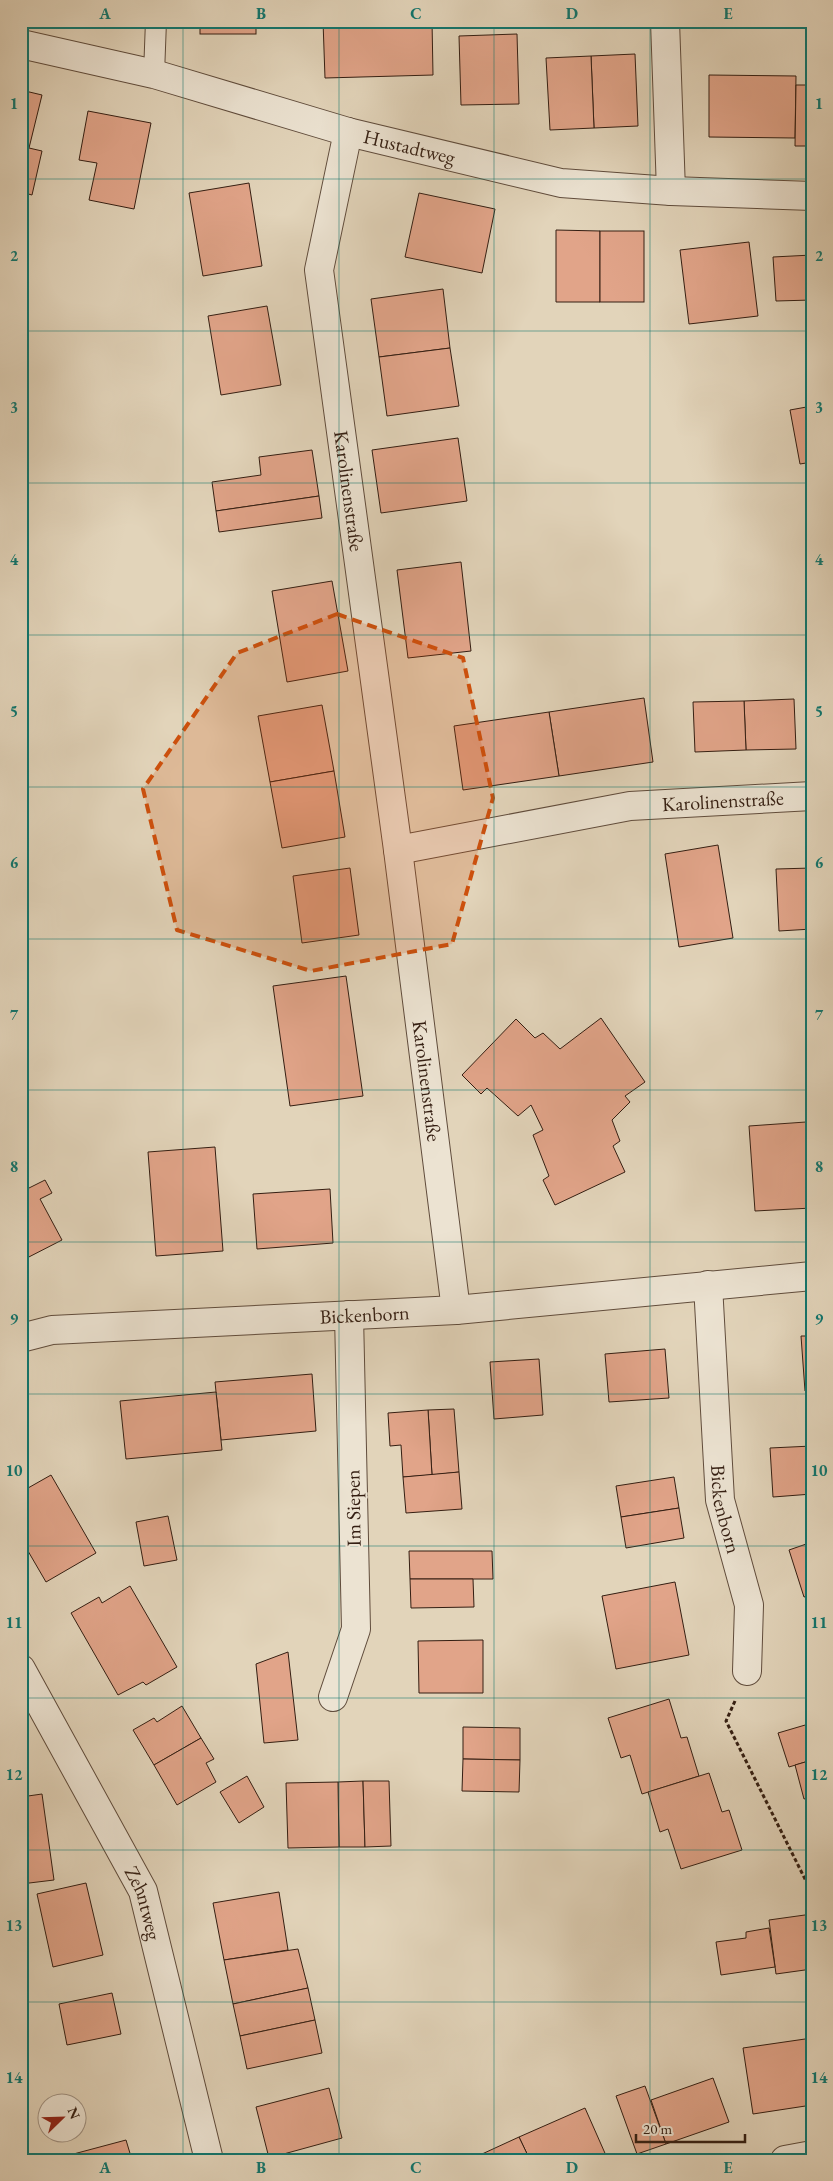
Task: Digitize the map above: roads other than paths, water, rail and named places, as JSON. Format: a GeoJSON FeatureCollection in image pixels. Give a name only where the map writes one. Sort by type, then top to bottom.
{"type":"FeatureCollection","features":[{"type":"Feature","properties":{"kind":"street"},"geometry":{"type":"LineString","coordinates":[[666,21],[671,190]]}},
{"type":"Feature","properties":{"kind":"street","name":"Hustadtweg"},"geometry":{"type":"LineString","coordinates":[[21,44],[154,74],[348,132],[561,182],[671,190],[812,196]]}},
{"type":"Feature","properties":{"kind":"street","name":"Karolinenstraße"},"geometry":{"type":"LineString","coordinates":[[348,132],[319,270],[398,850],[456,1310]]}},
{"type":"Feature","properties":{"kind":"street","name":"Karolinenstraße"},"geometry":{"type":"LineString","coordinates":[[398,850],[630,806],[812,796]]}},
{"type":"Feature","properties":{"kind":"street","name":"Bickenborn"},"geometry":{"type":"LineString","coordinates":[[21,1338],[52,1330],[456,1310],[812,1276]]}},
{"type":"Feature","properties":{"kind":"street","name":"Bickenborn"},"geometry":{"type":"LineString","coordinates":[[708,1285],[720,1500],[750,1605],[747,1671]]}},
{"type":"Feature","properties":{"kind":"street","name":"Im Siepen"},"geometry":{"type":"LineString","coordinates":[[333,1697],[356,1629],[349,1315]]}},
{"type":"Feature","properties":{"kind":"street","name":"Zehntweg"},"geometry":{"type":"LineString","coordinates":[[21,1669],[143,1891],[209,2160]]}},
{"type":"Feature","properties":{"kind":"street"},"geometry":{"type":"LineString","coordinates":[[785,2160],[812,2156]]}},
{"type":"Feature","properties":{"kind":"lane"},"geometry":{"type":"LineString","coordinates":[[154,74],[156,21]]}}]}
